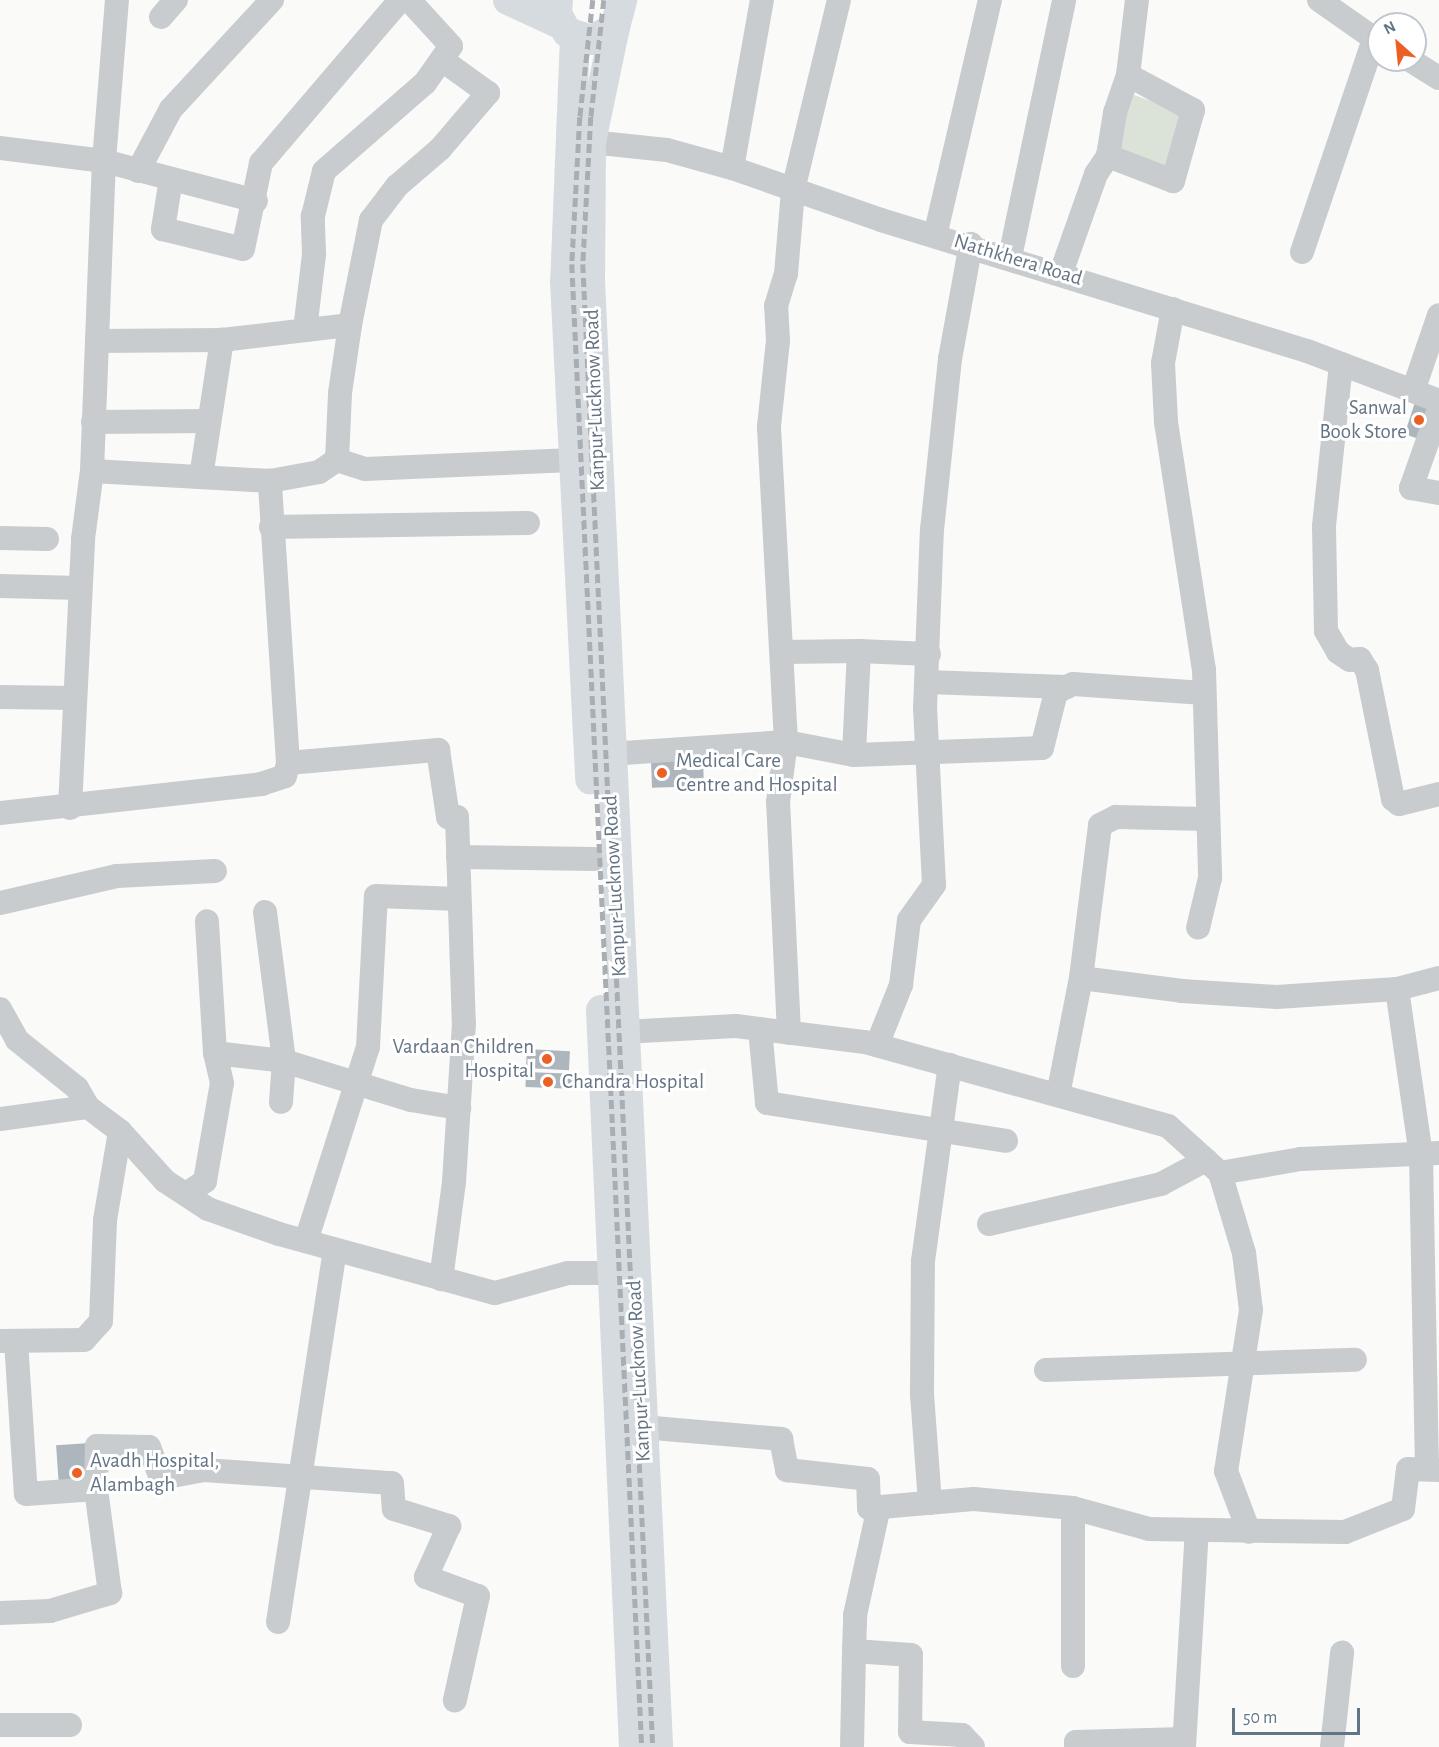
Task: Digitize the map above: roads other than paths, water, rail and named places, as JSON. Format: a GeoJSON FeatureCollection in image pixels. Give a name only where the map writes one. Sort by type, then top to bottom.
{"type":"FeatureCollection","features":[{"type":"Feature","properties":{"kind":"main road"},"geometry":{"type":"LineString","coordinates":[[508,0],[565,20],[601,38],[618,14]]}},
{"type":"Feature","properties":{"kind":"main road","name":"Kanpur-Lucknow Road"},"geometry":{"type":"LineString","coordinates":[[618,14],[591,142],[590,553],[594,859],[622,1274],[642,1427],[658,1747]]}},
{"type":"Feature","properties":{"kind":"main road","name":"Kanpur-Lucknow Road"},"geometry":{"type":"LineString","coordinates":[[565,20],[565,281],[573,460],[590,553],[609,754],[622,1032],[622,1274],[633,1747]]}},
{"type":"Feature","properties":{"kind":"street"},"geometry":{"type":"LineString","coordinates":[[70,808],[80,588],[92,471],[104,161],[117,0]]}},
{"type":"Feature","properties":{"kind":"street"},"geometry":{"type":"LineString","coordinates":[[138,171],[171,109],[272,0]]}},
{"type":"Feature","properties":{"kind":"street"},"geometry":{"type":"LineString","coordinates":[[171,179],[163,229],[243,249],[256,201],[261,163],[400,0]]}},
{"type":"Feature","properties":{"kind":"street"},"geometry":{"type":"LineString","coordinates":[[305,330],[314,254],[313,216],[324,171],[425,83],[451,46],[409,0]]}},
{"type":"Feature","properties":{"kind":"street"},"geometry":{"type":"LineString","coordinates":[[732,168],[762,0]]}},
{"type":"Feature","properties":{"kind":"street"},"geometry":{"type":"LineString","coordinates":[[789,1033],[778,802],[786,742],[783,652],[769,426],[778,341],[776,306],[786,274],[793,190],[839,0]]}},
{"type":"Feature","properties":{"kind":"street"},"geometry":{"type":"LineString","coordinates":[[935,236],[990,0]]}},
{"type":"Feature","properties":{"kind":"street"},"geometry":{"type":"LineString","coordinates":[[1010,257],[1064,0]]}},
{"type":"Feature","properties":{"kind":"street"},"geometry":{"type":"LineString","coordinates":[[1061,273],[1096,174],[1108,156],[1115,113],[1128,75],[1137,0]]}},
{"type":"Feature","properties":{"kind":"street"},"geometry":{"type":"LineString","coordinates":[[1319,0],[1367,34]]}},
{"type":"Feature","properties":{"kind":"street"},"geometry":{"type":"LineString","coordinates":[[338,460],[340,393],[350,325],[371,220],[397,186],[440,149],[488,93],[441,60]]}},
{"type":"Feature","properties":{"kind":"street"},"geometry":{"type":"LineString","coordinates":[[1302,252],[1367,66]]}},
{"type":"Feature","properties":{"kind":"street"},"geometry":{"type":"LineString","coordinates":[[1108,156],[1173,181],[1186,140],[1193,110],[1128,75]]}},
{"type":"Feature","properties":{"kind":"street","name":"Nathkhera Road"},"geometry":{"type":"LineString","coordinates":[[591,142],[667,150],[732,168],[935,236],[971,244],[1341,364],[1439,401]]}},
{"type":"Feature","properties":{"kind":"street"},"geometry":{"type":"LineString","coordinates":[[0,148],[104,161],[256,201]]}},
{"type":"Feature","properties":{"kind":"street"},"geometry":{"type":"LineString","coordinates":[[878,1045],[901,985],[909,920],[934,885],[927,682],[932,530],[950,359],[971,244]]}},
{"type":"Feature","properties":{"kind":"street"},"geometry":{"type":"LineString","coordinates":[[1173,309],[1162,363],[1166,422],[1186,531],[1204,693],[1210,878],[1198,928]]}},
{"type":"Feature","properties":{"kind":"street"},"geometry":{"type":"LineString","coordinates":[[1413,391],[1439,315]]}},
{"type":"Feature","properties":{"kind":"street"},"geometry":{"type":"LineString","coordinates":[[97,341],[222,340],[350,325]]}},
{"type":"Feature","properties":{"kind":"street"},"geometry":{"type":"LineString","coordinates":[[201,477],[222,340]]}},
{"type":"Feature","properties":{"kind":"street"},"geometry":{"type":"LineString","coordinates":[[1341,364],[1324,527],[1326,631],[1338,652],[1350,660],[1360,659],[1366,670],[1393,799],[1399,804],[1439,794]]}},
{"type":"Feature","properties":{"kind":"street"},"geometry":{"type":"LineString","coordinates":[[1439,409],[1411,488],[1439,493]]}},
{"type":"Feature","properties":{"kind":"street"},"geometry":{"type":"LineString","coordinates":[[93,422],[209,421]]}},
{"type":"Feature","properties":{"kind":"street"},"geometry":{"type":"LineString","coordinates":[[338,460],[365,469],[573,460]]}},
{"type":"Feature","properties":{"kind":"street"},"geometry":{"type":"LineString","coordinates":[[92,471],[270,482],[320,472],[338,460]]}},
{"type":"Feature","properties":{"kind":"street"},"geometry":{"type":"LineString","coordinates":[[0,813],[70,808],[279,782],[288,763],[271,527],[270,482]]}},
{"type":"Feature","properties":{"kind":"street"},"geometry":{"type":"LineString","coordinates":[[271,527],[528,523]]}},
{"type":"Feature","properties":{"kind":"street"},"geometry":{"type":"LineString","coordinates":[[0,538],[47,539]]}},
{"type":"Feature","properties":{"kind":"street"},"geometry":{"type":"LineString","coordinates":[[0,586],[80,588]]}},
{"type":"Feature","properties":{"kind":"street"},"geometry":{"type":"LineString","coordinates":[[783,652],[859,651],[928,654]]}},
{"type":"Feature","properties":{"kind":"street"},"geometry":{"type":"LineString","coordinates":[[854,755],[859,651]]}},
{"type":"Feature","properties":{"kind":"street"},"geometry":{"type":"LineString","coordinates":[[927,682],[1066,687]]}},
{"type":"Feature","properties":{"kind":"street"},"geometry":{"type":"LineString","coordinates":[[609,754],[786,742],[854,755],[1042,748],[1056,692],[1073,684],[1204,693]]}},
{"type":"Feature","properties":{"kind":"street"},"geometry":{"type":"LineString","coordinates":[[0,697],[75,698]]}},
{"type":"Feature","properties":{"kind":"street"},"geometry":{"type":"LineString","coordinates":[[288,763],[438,750],[448,817],[457,817],[464,1023],[459,1108],[441,1279]]}},
{"type":"Feature","properties":{"kind":"street"},"geometry":{"type":"LineString","coordinates":[[1058,1095],[1081,978],[1100,825],[1116,817],[1207,819]]}},
{"type":"Feature","properties":{"kind":"street"},"geometry":{"type":"LineString","coordinates":[[458,857],[594,859]]}},
{"type":"Feature","properties":{"kind":"street"},"geometry":{"type":"LineString","coordinates":[[0,903],[117,876],[215,871]]}},
{"type":"Feature","properties":{"kind":"street"},"geometry":{"type":"LineString","coordinates":[[306,1241],[368,1047],[376,896],[459,899]]}},
{"type":"Feature","properties":{"kind":"street"},"geometry":{"type":"LineString","coordinates":[[265,912],[284,1061],[280,1102]]}},
{"type":"Feature","properties":{"kind":"street"},"geometry":{"type":"LineString","coordinates":[[186,1194],[206,1180],[222,1083],[215,1053],[207,921]]}},
{"type":"Feature","properties":{"kind":"street"},"geometry":{"type":"LineString","coordinates":[[1081,978],[1182,992],[1277,997],[1397,989],[1439,978]]}},
{"type":"Feature","properties":{"kind":"street"},"geometry":{"type":"LineString","coordinates":[[642,1427],[782,1439],[787,1470],[868,1479],[869,1508],[974,1499],[1073,1508],[1149,1529],[1249,1532],[1345,1532],[1403,1509],[1408,1469],[1433,1469],[1430,1155],[1397,989]]}},
{"type":"Feature","properties":{"kind":"street"},"geometry":{"type":"LineString","coordinates":[[0,1010],[17,1040],[77,1088],[88,1107],[120,1131],[165,1181],[208,1209],[335,1250],[495,1293],[568,1273],[622,1274]]}},
{"type":"Feature","properties":{"kind":"street"},"geometry":{"type":"LineString","coordinates":[[760,1029],[767,1103],[1005,1141]]}},
{"type":"Feature","properties":{"kind":"street"},"geometry":{"type":"LineString","coordinates":[[622,1032],[760,1029],[878,1045],[1168,1126],[1213,1167],[1244,1253],[1251,1310],[1239,1364],[1227,1472],[1249,1532]]}},
{"type":"Feature","properties":{"kind":"street"},"geometry":{"type":"LineString","coordinates":[[215,1053],[284,1061],[411,1101],[459,1108]]}},
{"type":"Feature","properties":{"kind":"street"},"geometry":{"type":"LineString","coordinates":[[930,1503],[922,1395],[923,1262],[950,1065]]}},
{"type":"Feature","properties":{"kind":"street"},"geometry":{"type":"LineString","coordinates":[[0,1119],[88,1107]]}},
{"type":"Feature","properties":{"kind":"street"},"geometry":{"type":"LineString","coordinates":[[96,1489],[26,1494],[8,1383],[8,1341],[84,1340],[101,1321],[105,1220],[120,1131]]}},
{"type":"Feature","properties":{"kind":"street"},"geometry":{"type":"LineString","coordinates":[[989,1224],[1161,1184],[1213,1167],[1301,1159],[1430,1155]]}},
{"type":"Feature","properties":{"kind":"street"},"geometry":{"type":"LineString","coordinates":[[278,1622],[303,1479],[335,1250]]}},
{"type":"Feature","properties":{"kind":"street"},"geometry":{"type":"LineString","coordinates":[[1046,1370],[1355,1360]]}},
{"type":"Feature","properties":{"kind":"street"},"geometry":{"type":"LineString","coordinates":[[0,1613],[50,1611],[110,1593],[96,1489],[97,1446],[149,1447],[161,1478],[204,1470],[303,1479],[392,1483],[394,1509],[449,1526],[426,1577],[478,1596],[454,1700]]}},
{"type":"Feature","properties":{"kind":"street"},"geometry":{"type":"LineString","coordinates":[[852,1747],[855,1615],[879,1507]]}},
{"type":"Feature","properties":{"kind":"street"},"geometry":{"type":"LineString","coordinates":[[1073,1508],[1073,1666]]}},
{"type":"Feature","properties":{"kind":"street"},"geometry":{"type":"LineString","coordinates":[[1076,1747],[1076,1742],[1184,1743],[1197,1531]]}},
{"type":"Feature","properties":{"kind":"street"},"geometry":{"type":"LineString","coordinates":[[854,1652],[911,1655],[910,1732],[962,1735],[973,1747]]}},
{"type":"Feature","properties":{"kind":"street"},"geometry":{"type":"LineString","coordinates":[[1332,1747],[1342,1653]]}},
{"type":"Feature","properties":{"kind":"street"},"geometry":{"type":"LineString","coordinates":[[0,1725],[70,1725]]}},
{"type":"Feature","properties":{"kind":"railway"},"geometry":{"type":"LineString","coordinates":[[593,0],[580,117],[572,264],[642,1747]]}},
{"type":"Feature","properties":{"kind":"railway"},"geometry":{"type":"LineString","coordinates":[[604,0],[591,117],[583,264],[653,1747]]}},
{"type":"Feature","properties":{"kind":"place","name":"Sanwal Book Store"},"geometry":{"type":"Point","coordinates":[1419,420]}},
{"type":"Feature","properties":{"kind":"place","name":"Medical Care Centre and Hospital"},"geometry":{"type":"Point","coordinates":[662,773]}},
{"type":"Feature","properties":{"kind":"place","name":"Vardaan Children Hospital"},"geometry":{"type":"Point","coordinates":[547,1059]}},
{"type":"Feature","properties":{"kind":"place","name":"Chandra Hospital"},"geometry":{"type":"Point","coordinates":[548,1082]}},
{"type":"Feature","properties":{"kind":"place","name":"Avadh Hospital, Alambagh"},"geometry":{"type":"Point","coordinates":[77,1473]}}]}
